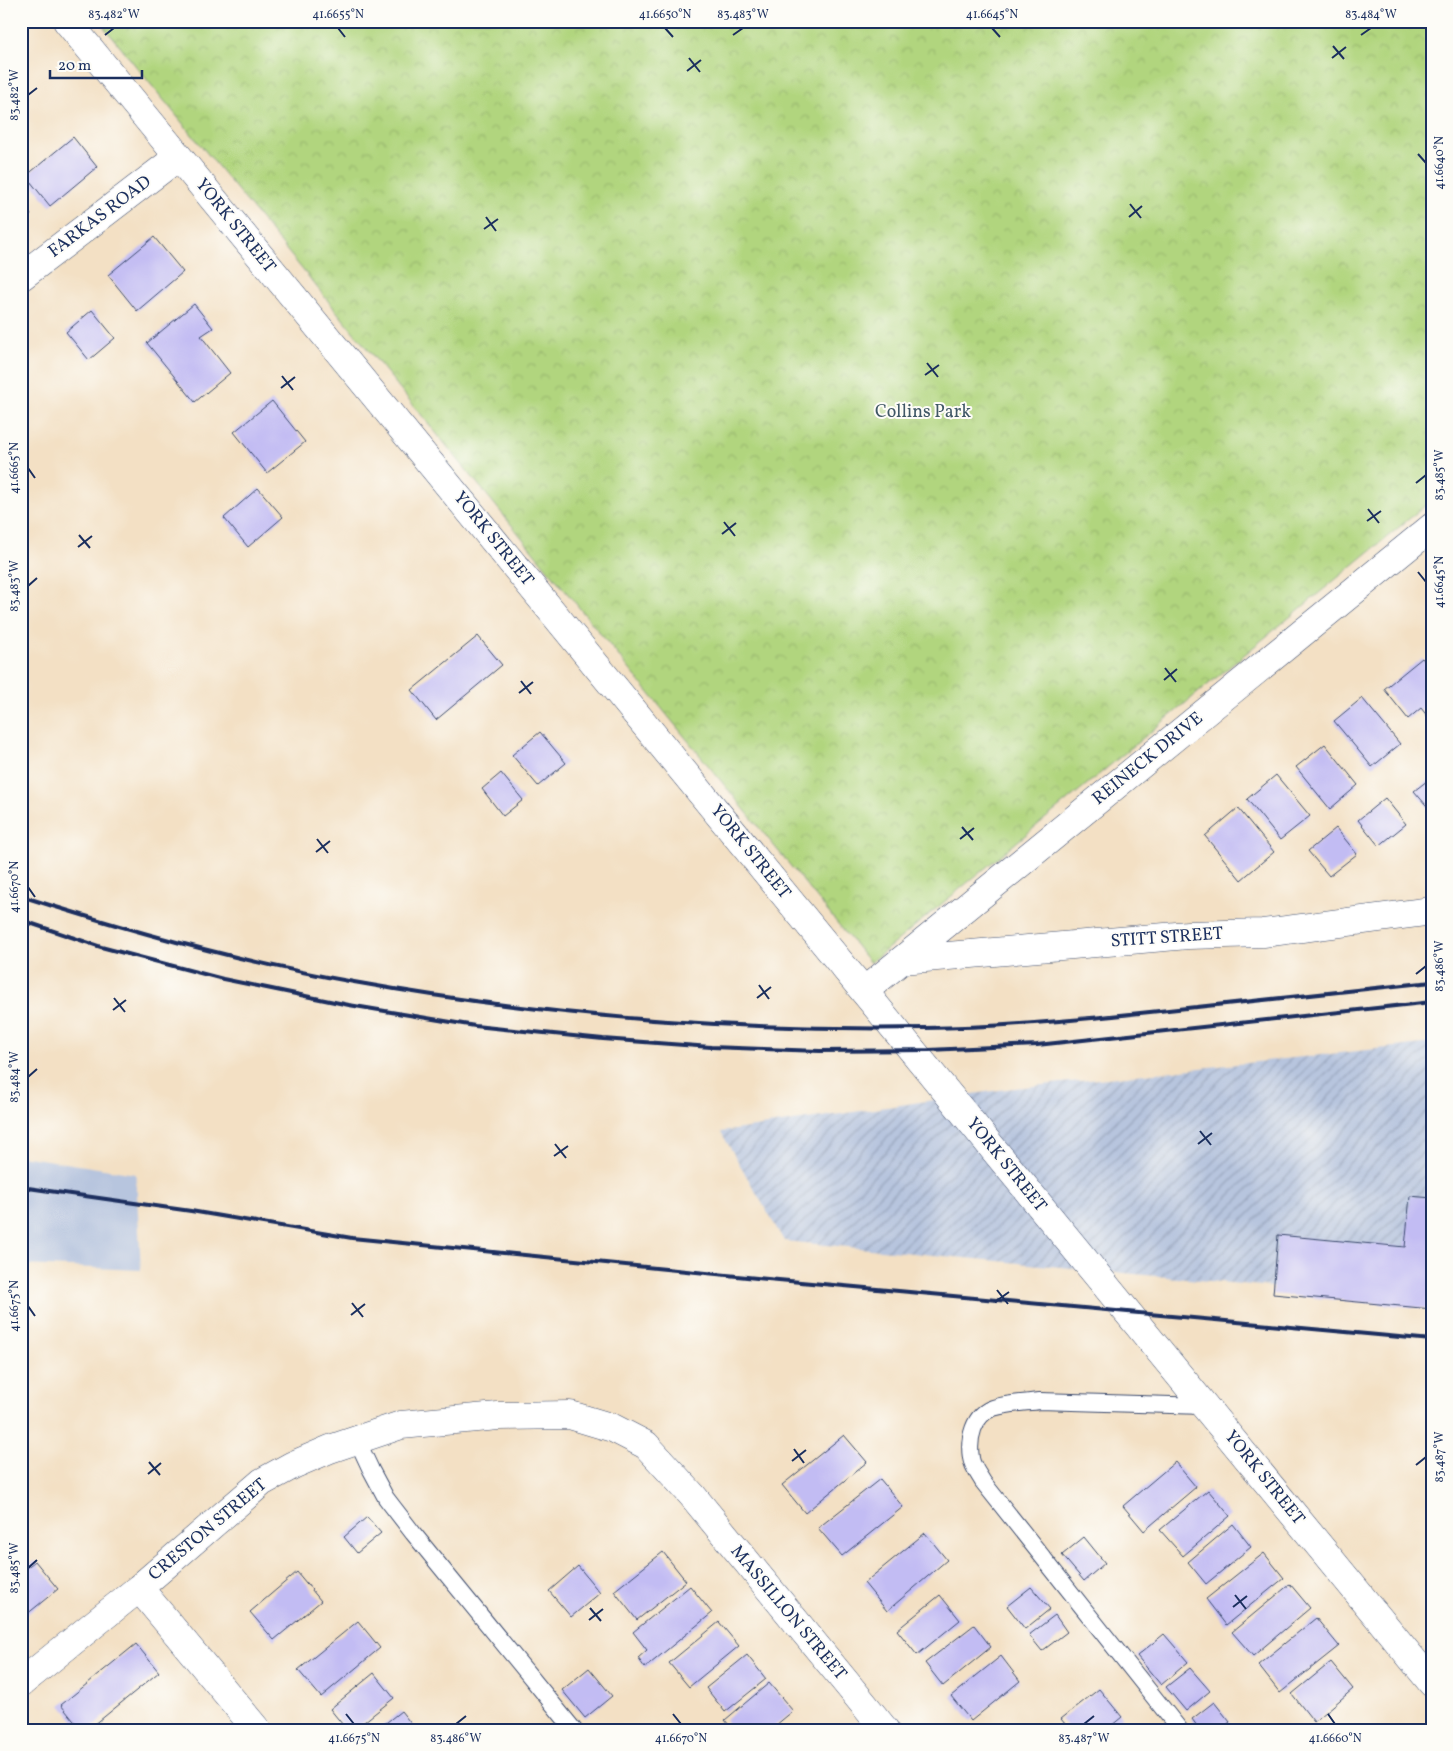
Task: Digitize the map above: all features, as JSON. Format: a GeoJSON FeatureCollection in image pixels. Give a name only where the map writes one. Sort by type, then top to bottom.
{"type":"FeatureCollection","features":[{"type":"Feature","properties":{"kind":"street","name":"YORK STREET"},"geometry":{"type":"LineString","coordinates":[[67,21],[1432,1683]]}},
{"type":"Feature","properties":{"kind":"street","name":"FARKAS ROAD"},"geometry":{"type":"LineString","coordinates":[[21,277],[178,156]]}},
{"type":"Feature","properties":{"kind":"street","name":"REINECK DRIVE"},"geometry":{"type":"LineString","coordinates":[[864,990],[1432,527]]}},
{"type":"Feature","properties":{"kind":"street","name":"STITT STREET"},"geometry":{"type":"LineString","coordinates":[[902,960],[1188,935],[1263,933],[1432,912]]}},
{"type":"Feature","properties":{"kind":"street","name":"CRESTON STREET"},"geometry":{"type":"LineString","coordinates":[[21,1683],[139,1588],[262,1482],[330,1449],[401,1425],[498,1416],[570,1415],[613,1428],[646,1445],[692,1495]]}},
{"type":"Feature","properties":{"kind":"street","name":"MASSILLON STREET"},"geometry":{"type":"LineString","coordinates":[[692,1495],[885,1730]]}},
{"type":"Feature","properties":{"kind":"street"},"geometry":{"type":"LineString","coordinates":[[139,1588],[257,1730]]}},
{"type":"Feature","properties":{"kind":"lane"},"geometry":{"type":"LineString","coordinates":[[1180,1730],[983,1482],[971,1459],[971,1437],[977,1418],[992,1409],[1014,1404],[1040,1401],[1204,1406]]}},
{"type":"Feature","properties":{"kind":"lane"},"geometry":{"type":"LineString","coordinates":[[357,1440],[386,1498],[412,1533],[574,1730]]}},
{"type":"Feature","properties":{"kind":"shaded area"},"geometry":{"type":"Polygon","coordinates":[[[1432,1043],[1432,1302],[784,1241],[721,1132],[1006,1089],[1432,1043]]]}},
{"type":"Feature","properties":{"kind":"shaded area"},"geometry":{"type":"Polygon","coordinates":[[[21,1156],[136,1174],[141,1270],[21,1265],[21,1156]]]}},
{"type":"Feature","properties":{"kind":"green space","name":"Collins Park"},"geometry":{"type":"Polygon","coordinates":[[[99,21],[1432,21],[1432,500],[870,963],[99,21]]]}},
{"type":"Feature","properties":{"kind":"building"},"geometry":{"type":"Polygon","coordinates":[[[73,137],[97,167],[50,206],[26,176],[73,137]]]}},
{"type":"Feature","properties":{"kind":"building"},"geometry":{"type":"Polygon","coordinates":[[[21,203],[31,215],[21,222],[21,203]]]}},
{"type":"Feature","properties":{"kind":"building"},"geometry":{"type":"Polygon","coordinates":[[[154,237],[183,272],[137,311],[108,275],[154,237]]]}},
{"type":"Feature","properties":{"kind":"building"},"geometry":{"type":"Polygon","coordinates":[[[194,304],[213,328],[201,336],[230,373],[195,402],[147,343],[194,304]]]}},
{"type":"Feature","properties":{"kind":"building"},"geometry":{"type":"Polygon","coordinates":[[[92,310],[115,338],[89,360],[66,332],[92,310]]]}},
{"type":"Feature","properties":{"kind":"building"},"geometry":{"type":"Polygon","coordinates":[[[272,401],[305,442],[267,473],[234,432],[272,401]]]}},
{"type":"Feature","properties":{"kind":"building"},"geometry":{"type":"Polygon","coordinates":[[[258,488],[283,517],[248,547],[224,518],[258,488]]]}},
{"type":"Feature","properties":{"kind":"building"},"geometry":{"type":"Polygon","coordinates":[[[478,636],[502,665],[436,720],[412,690],[478,636]]]}},
{"type":"Feature","properties":{"kind":"building"},"geometry":{"type":"Polygon","coordinates":[[[1422,658],[1432,669],[1432,722],[1421,708],[1408,719],[1384,689],[1422,658]]]}},
{"type":"Feature","properties":{"kind":"building"},"geometry":{"type":"Polygon","coordinates":[[[1362,698],[1400,744],[1372,767],[1334,721],[1362,698]]]}},
{"type":"Feature","properties":{"kind":"building"},"geometry":{"type":"Polygon","coordinates":[[[540,732],[566,763],[538,786],[512,755],[540,732]]]}},
{"type":"Feature","properties":{"kind":"building"},"geometry":{"type":"Polygon","coordinates":[[[1325,744],[1358,785],[1330,809],[1296,767],[1325,744]]]}},
{"type":"Feature","properties":{"kind":"building"},"geometry":{"type":"Polygon","coordinates":[[[501,773],[523,800],[503,816],[482,789],[501,773]]]}},
{"type":"Feature","properties":{"kind":"building"},"geometry":{"type":"Polygon","coordinates":[[[1276,775],[1310,816],[1280,840],[1247,799],[1276,775]]]}},
{"type":"Feature","properties":{"kind":"building"},"geometry":{"type":"Polygon","coordinates":[[[1432,777],[1432,812],[1414,791],[1432,777]]]}},
{"type":"Feature","properties":{"kind":"building"},"geometry":{"type":"Polygon","coordinates":[[[1385,798],[1406,824],[1379,846],[1358,820],[1385,798]]]}},
{"type":"Feature","properties":{"kind":"building"},"geometry":{"type":"Polygon","coordinates":[[[1238,808],[1274,852],[1241,880],[1205,836],[1238,808]]]}},
{"type":"Feature","properties":{"kind":"building"},"geometry":{"type":"Polygon","coordinates":[[[1336,828],[1357,854],[1329,876],[1308,851],[1336,828]]]}},
{"type":"Feature","properties":{"kind":"building"},"geometry":{"type":"Polygon","coordinates":[[[1410,1196],[1432,1198],[1432,1309],[1273,1294],[1278,1235],[1405,1247],[1410,1196]]]}},
{"type":"Feature","properties":{"kind":"building"},"geometry":{"type":"Polygon","coordinates":[[[844,1435],[867,1462],[805,1513],[782,1485],[844,1435]]]}},
{"type":"Feature","properties":{"kind":"building"},"geometry":{"type":"Polygon","coordinates":[[[1175,1462],[1196,1487],[1144,1531],[1123,1506],[1175,1462]]]}},
{"type":"Feature","properties":{"kind":"building"},"geometry":{"type":"Polygon","coordinates":[[[880,1479],[903,1507],[842,1556],[818,1528],[880,1479]]]}},
{"type":"Feature","properties":{"kind":"building"},"geometry":{"type":"Polygon","coordinates":[[[1208,1490],[1230,1516],[1183,1556],[1160,1530],[1208,1490]]]}},
{"type":"Feature","properties":{"kind":"building"},"geometry":{"type":"Polygon","coordinates":[[[367,1517],[381,1533],[357,1553],[344,1537],[367,1517]]]}},
{"type":"Feature","properties":{"kind":"building"},"geometry":{"type":"Polygon","coordinates":[[[1233,1524],[1251,1547],[1206,1584],[1188,1562],[1233,1524]]]}},
{"type":"Feature","properties":{"kind":"building"},"geometry":{"type":"Polygon","coordinates":[[[925,1533],[947,1560],[887,1611],[864,1583],[925,1533]]]}},
{"type":"Feature","properties":{"kind":"building"},"geometry":{"type":"Polygon","coordinates":[[[1084,1537],[1105,1563],[1084,1581],[1062,1555],[1084,1537]]]}},
{"type":"Feature","properties":{"kind":"building"},"geometry":{"type":"Polygon","coordinates":[[[663,1552],[686,1581],[637,1620],[614,1591],[663,1552]]]}},
{"type":"Feature","properties":{"kind":"building"},"geometry":{"type":"Polygon","coordinates":[[[1264,1553],[1284,1578],[1226,1625],[1206,1599],[1264,1553]]]}},
{"type":"Feature","properties":{"kind":"building"},"geometry":{"type":"Polygon","coordinates":[[[35,1561],[58,1589],[21,1619],[21,1572],[35,1561]]]}},
{"type":"Feature","properties":{"kind":"building"},"geometry":{"type":"Polygon","coordinates":[[[578,1566],[600,1593],[571,1617],[549,1591],[578,1566]]]}},
{"type":"Feature","properties":{"kind":"building"},"geometry":{"type":"Polygon","coordinates":[[[297,1572],[321,1601],[274,1640],[250,1612],[297,1572]]]}},
{"type":"Feature","properties":{"kind":"building"},"geometry":{"type":"Polygon","coordinates":[[[1290,1584],[1310,1608],[1253,1656],[1232,1632],[1290,1584]]]}},
{"type":"Feature","properties":{"kind":"building"},"geometry":{"type":"Polygon","coordinates":[[[690,1586],[712,1613],[645,1668],[638,1658],[647,1650],[633,1632],[690,1586]]]}},
{"type":"Feature","properties":{"kind":"building"},"geometry":{"type":"Polygon","coordinates":[[[1031,1587],[1050,1609],[1025,1629],[1007,1606],[1031,1587]]]}},
{"type":"Feature","properties":{"kind":"building"},"geometry":{"type":"Polygon","coordinates":[[[940,1595],[960,1620],[917,1655],[897,1630],[940,1595]]]}},
{"type":"Feature","properties":{"kind":"building"},"geometry":{"type":"Polygon","coordinates":[[[1055,1615],[1067,1632],[1042,1651],[1029,1635],[1055,1615]]]}},
{"type":"Feature","properties":{"kind":"building"},"geometry":{"type":"Polygon","coordinates":[[[1316,1618],[1339,1646],[1280,1693],[1258,1665],[1316,1618]]]}},
{"type":"Feature","properties":{"kind":"building"},"geometry":{"type":"Polygon","coordinates":[[[358,1621],[380,1648],[321,1697],[298,1670],[358,1621]]]}},
{"type":"Feature","properties":{"kind":"building"},"geometry":{"type":"Polygon","coordinates":[[[719,1622],[739,1646],[689,1687],[669,1663],[719,1622]]]}},
{"type":"Feature","properties":{"kind":"building"},"geometry":{"type":"Polygon","coordinates":[[[974,1625],[991,1647],[943,1686],[925,1663],[974,1625]]]}},
{"type":"Feature","properties":{"kind":"building"},"geometry":{"type":"Polygon","coordinates":[[[1164,1634],[1188,1662],[1161,1685],[1137,1656],[1164,1634]]]}},
{"type":"Feature","properties":{"kind":"building"},"geometry":{"type":"Polygon","coordinates":[[[136,1644],[159,1672],[88,1730],[81,1730],[61,1705],[136,1644]]]}},
{"type":"Feature","properties":{"kind":"building"},"geometry":{"type":"Polygon","coordinates":[[[747,1655],[766,1679],[725,1712],[706,1688],[747,1655]]]}},
{"type":"Feature","properties":{"kind":"building"},"geometry":{"type":"Polygon","coordinates":[[[1001,1656],[1020,1681],[971,1721],[951,1696],[1001,1656]]]}},
{"type":"Feature","properties":{"kind":"building"},"geometry":{"type":"Polygon","coordinates":[[[1331,1662],[1353,1689],[1314,1722],[1292,1694],[1331,1662]]]}},
{"type":"Feature","properties":{"kind":"building"},"geometry":{"type":"Polygon","coordinates":[[[589,1668],[612,1696],[585,1718],[562,1690],[589,1668]]]}},
{"type":"Feature","properties":{"kind":"building"},"geometry":{"type":"Polygon","coordinates":[[[1190,1668],[1210,1691],[1186,1711],[1166,1687],[1190,1668]]]}},
{"type":"Feature","properties":{"kind":"building"},"geometry":{"type":"Polygon","coordinates":[[[374,1673],[394,1698],[354,1730],[347,1730],[330,1709],[374,1673]]]}},
{"type":"Feature","properties":{"kind":"building"},"geometry":{"type":"Polygon","coordinates":[[[769,1683],[793,1711],[770,1730],[733,1730],[725,1720],[769,1683]]]}},
{"type":"Feature","properties":{"kind":"building"},"geometry":{"type":"Polygon","coordinates":[[[1099,1689],[1122,1717],[1106,1730],[1070,1730],[1061,1719],[1099,1689]]]}},
{"type":"Feature","properties":{"kind":"building"},"geometry":{"type":"Polygon","coordinates":[[[1214,1702],[1230,1722],[1220,1730],[1200,1730],[1192,1719],[1214,1702]]]}},
{"type":"Feature","properties":{"kind":"building"},"geometry":{"type":"Polygon","coordinates":[[[401,1711],[416,1730],[377,1730],[401,1711]]]}},
{"type":"Feature","properties":{"kind":"railway"},"geometry":{"type":"LineString","coordinates":[[21,896],[186,945],[354,982],[496,1004],[639,1019],[710,1024],[853,1028],[993,1026],[1095,1018],[1432,982]]}},
{"type":"Feature","properties":{"kind":"railway"},"geometry":{"type":"LineString","coordinates":[[21,920],[101,947],[223,979],[349,1005],[475,1026],[603,1039],[711,1047],[820,1051],[929,1050],[1037,1045],[1432,1002]]}},
{"type":"Feature","properties":{"kind":"railway"},"geometry":{"type":"LineString","coordinates":[[21,1187],[191,1211],[352,1238],[757,1278],[1432,1340]]}}]}
